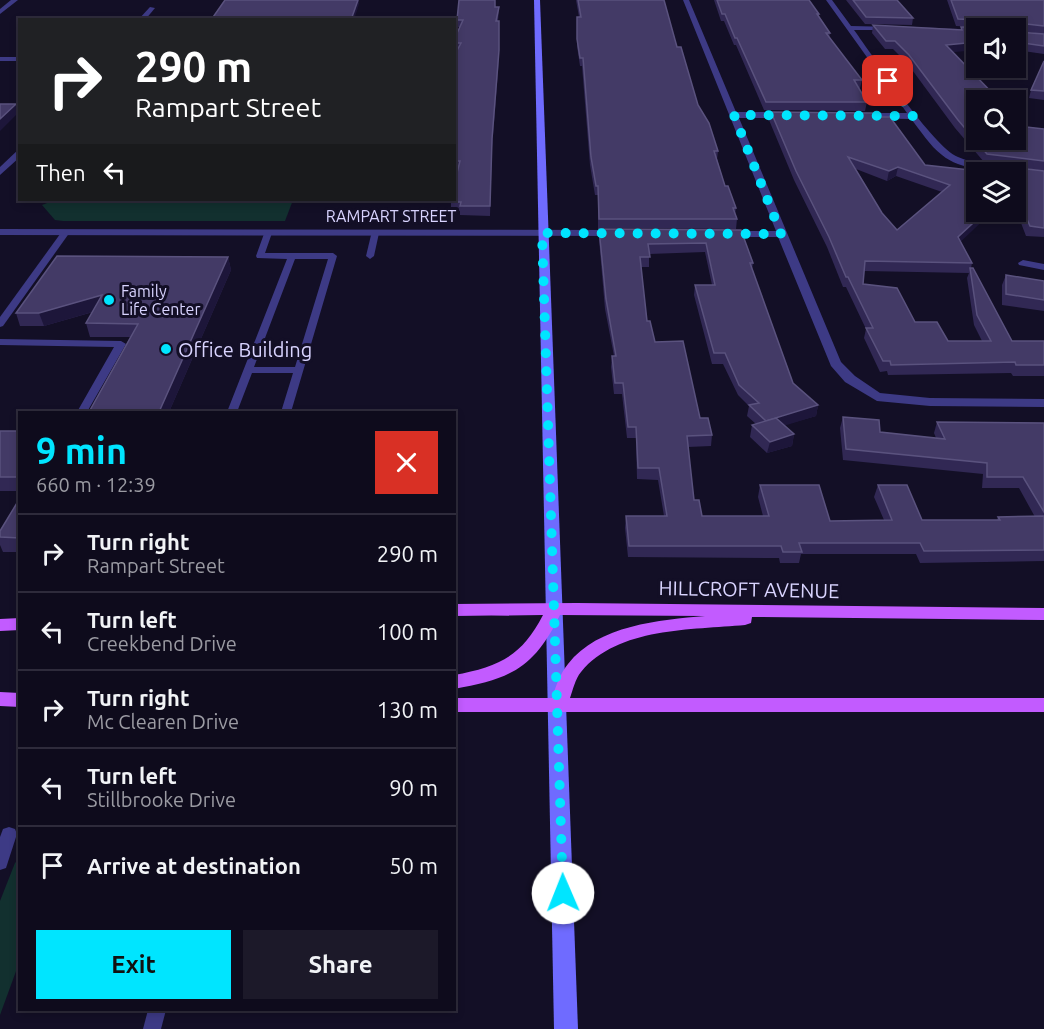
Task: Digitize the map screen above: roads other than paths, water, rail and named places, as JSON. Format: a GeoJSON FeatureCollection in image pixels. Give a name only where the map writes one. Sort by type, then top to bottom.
{"type":"FeatureCollection","features":[{"type":"Feature","properties":{"kind":"main road"},"geometry":{"type":"LineString","coordinates":[[537,0],[566,1029]]}},
{"type":"Feature","properties":{"kind":"main road"},"geometry":{"type":"LineString","coordinates":[[456,682],[479,678],[505,669],[518,660],[537,643],[555,609]]}},
{"type":"Feature","properties":{"kind":"main road","name":"HILLCROFT AVENUE"},"geometry":{"type":"LineString","coordinates":[[456,610],[1044,614]]}},
{"type":"Feature","properties":{"kind":"main road"},"geometry":{"type":"LineString","coordinates":[[558,705],[573,669],[600,646],[626,635],[655,629],[807,612]]}},
{"type":"Feature","properties":{"kind":"main road"},"geometry":{"type":"LineString","coordinates":[[0,625],[18,624]]}},
{"type":"Feature","properties":{"kind":"main road"},"geometry":{"type":"LineString","coordinates":[[0,699],[18,700]]}},
{"type":"Feature","properties":{"kind":"main road"},"geometry":{"type":"LineString","coordinates":[[456,705],[1044,705]]}},
{"type":"Feature","properties":{"kind":"street"},"geometry":{"type":"LineString","coordinates":[[0,12],[15,0]]}},
{"type":"Feature","properties":{"kind":"street"},"geometry":{"type":"LineString","coordinates":[[686,0],[835,363],[849,379],[877,397],[930,402],[1044,403]]}},
{"type":"Feature","properties":{"kind":"street"},"geometry":{"type":"LineString","coordinates":[[829,0],[913,116],[944,153],[954,159],[981,167],[1044,176]]}},
{"type":"Feature","properties":{"kind":"street"},"geometry":{"type":"LineString","coordinates":[[143,18],[152,8]]}},
{"type":"Feature","properties":{"kind":"street"},"geometry":{"type":"LineString","coordinates":[[851,28],[899,28]]}},
{"type":"Feature","properties":{"kind":"street"},"geometry":{"type":"LineString","coordinates":[[0,59],[18,59]]}},
{"type":"Feature","properties":{"kind":"street"},"geometry":{"type":"LineString","coordinates":[[734,115],[805,115]]}},
{"type":"Feature","properties":{"kind":"street"},"geometry":{"type":"LineString","coordinates":[[841,116],[913,116]]}},
{"type":"Feature","properties":{"kind":"street"},"geometry":{"type":"LineString","coordinates":[[0,172],[18,153]]}},
{"type":"Feature","properties":{"kind":"street","name":"RAMPART STREET"},"geometry":{"type":"LineString","coordinates":[[0,232],[630,233]]}},
{"type":"Feature","properties":{"kind":"street"},"geometry":{"type":"LineString","coordinates":[[711,234],[781,234]]}},
{"type":"Feature","properties":{"kind":"street"},"geometry":{"type":"LineString","coordinates":[[1023,263],[1044,267]]}},
{"type":"Feature","properties":{"kind":"lane"},"geometry":{"type":"LineString","coordinates":[[0,324],[66,232]]}},
{"type":"Feature","properties":{"kind":"lane"},"geometry":{"type":"LineString","coordinates":[[268,233],[260,256],[333,256],[286,411]]}},
{"type":"Feature","properties":{"kind":"lane"},"geometry":{"type":"LineString","coordinates":[[369,256],[375,233]]}},
{"type":"Feature","properties":{"kind":"lane"},"geometry":{"type":"LineString","coordinates":[[232,411],[292,256]]}},
{"type":"Feature","properties":{"kind":"lane"},"geometry":{"type":"LineString","coordinates":[[0,342],[121,344],[83,411]]}},
{"type":"Feature","properties":{"kind":"lane"},"geometry":{"type":"LineString","coordinates":[[247,370],[299,370]]}},
{"type":"Feature","properties":{"kind":"lane"},"geometry":{"type":"LineString","coordinates":[[0,863],[10,834]]}},
{"type":"Feature","properties":{"kind":"lane"},"geometry":{"type":"LineString","coordinates":[[152,1029],[157,1011]]}},
{"type":"Feature","properties":{"kind":"place","name":"Family Life Center"},"geometry":{"type":"Point","coordinates":[109,300]}},
{"type":"Feature","properties":{"kind":"place","name":"Office Building"},"geometry":{"type":"Point","coordinates":[166,349]}}]}
